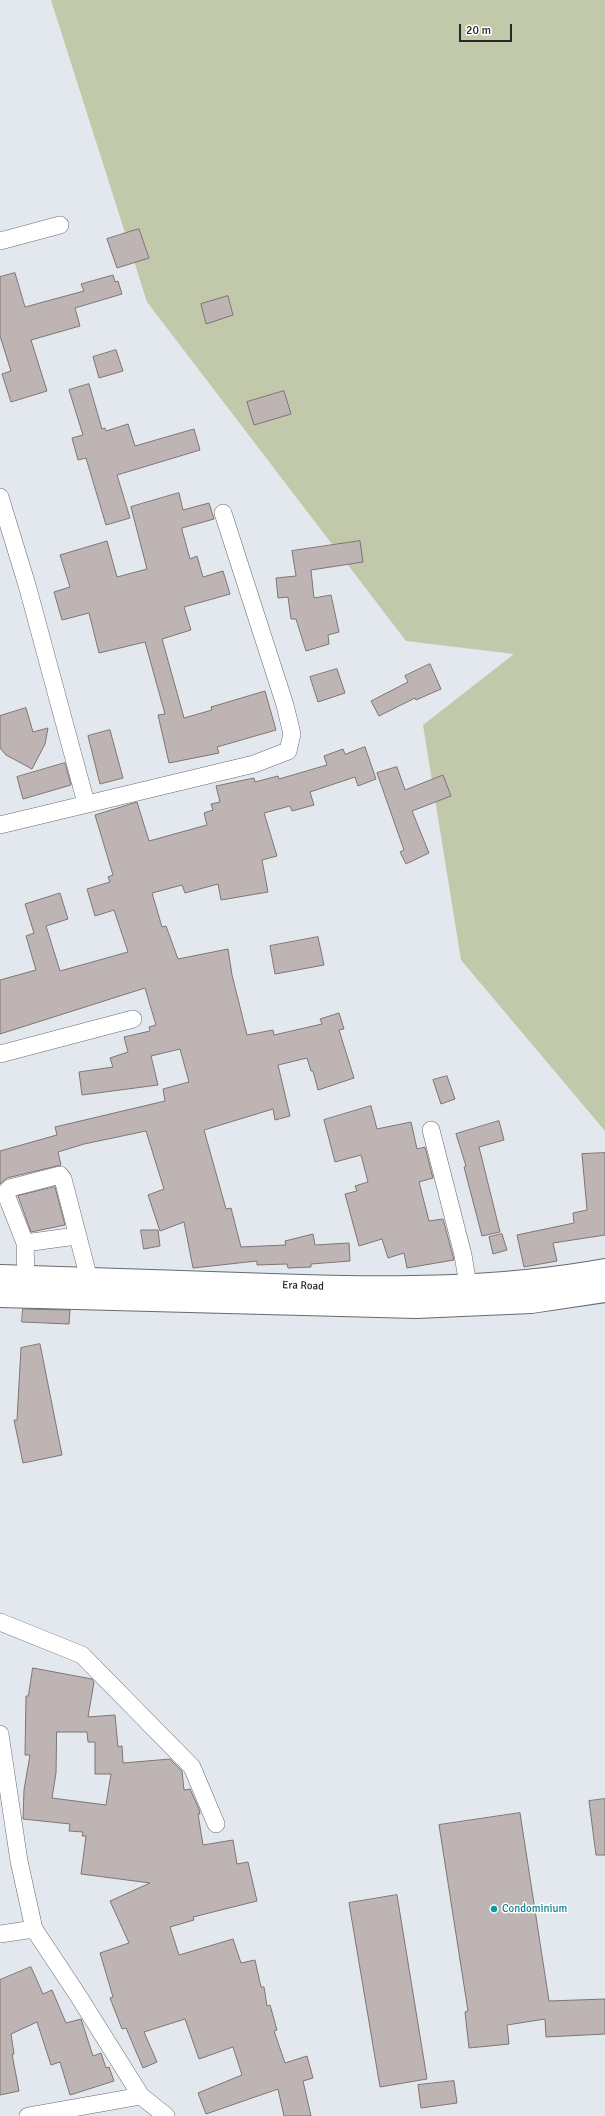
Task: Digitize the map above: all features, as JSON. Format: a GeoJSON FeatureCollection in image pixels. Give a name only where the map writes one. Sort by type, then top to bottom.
{"type":"FeatureCollection","features":[{"type":"Feature","properties":{"kind":"main road","name":"Era Road"},"geometry":{"type":"LineString","coordinates":[[0,1276],[334,1288],[468,1285],[562,1278],[605,1270]]}},
{"type":"Feature","properties":{"kind":"main road"},"geometry":{"type":"LineString","coordinates":[[0,1296],[416,1307],[531,1302],[605,1291]]}},
{"type":"Feature","properties":{"kind":"street"},"geometry":{"type":"LineString","coordinates":[[0,241],[60,225]]}},
{"type":"Feature","properties":{"kind":"street"},"geometry":{"type":"LineString","coordinates":[[0,497],[27,585],[86,803]]}},
{"type":"Feature","properties":{"kind":"street"},"geometry":{"type":"LineString","coordinates":[[0,825],[86,803],[254,764],[288,751],[292,734],[285,705],[223,513]]}},
{"type":"Feature","properties":{"kind":"street"},"geometry":{"type":"LineString","coordinates":[[0,1054],[133,1019]]}},
{"type":"Feature","properties":{"kind":"street"},"geometry":{"type":"LineString","coordinates":[[431,1130],[463,1255],[468,1285]]}},
{"type":"Feature","properties":{"kind":"street"},"geometry":{"type":"LineString","coordinates":[[26,1277],[25,1243],[7,1197],[7,1191],[10,1188],[55,1175],[60,1175],[63,1179],[76,1236],[89,1279]]}},
{"type":"Feature","properties":{"kind":"street"},"geometry":{"type":"LineString","coordinates":[[25,1243],[76,1236]]}},
{"type":"Feature","properties":{"kind":"street"},"geometry":{"type":"LineString","coordinates":[[0,1622],[82,1655],[192,1766],[216,1824]]}},
{"type":"Feature","properties":{"kind":"street"},"geometry":{"type":"LineString","coordinates":[[0,1734],[2,1768],[19,1861],[34,1929],[79,1997],[141,2096],[166,2116]]}},
{"type":"Feature","properties":{"kind":"street"},"geometry":{"type":"LineString","coordinates":[[0,1934],[34,1929]]}},
{"type":"Feature","properties":{"kind":"street"},"geometry":{"type":"LineString","coordinates":[[28,2116],[141,2096]]}},
{"type":"Feature","properties":{"kind":"green space"},"geometry":{"type":"Polygon","coordinates":[[[51,0],[605,0],[605,1131],[461,960],[423,725],[514,654],[406,641],[147,302],[51,0]]]}},
{"type":"Feature","properties":{"kind":"building"},"geometry":{"type":"Polygon","coordinates":[[[139,229],[149,258],[117,268],[107,239],[139,229]]]}},
{"type":"Feature","properties":{"kind":"building"},"geometry":{"type":"Polygon","coordinates":[[[15,273],[25,307],[84,291],[81,284],[113,275],[115,282],[118,281],[122,294],[75,308],[80,326],[31,340],[47,391],[11,402],[2,374],[11,371],[0,336],[0,277],[15,273]]]}},
{"type":"Feature","properties":{"kind":"building"},"geometry":{"type":"Polygon","coordinates":[[[228,296],[233,315],[206,324],[201,304],[228,296]]]}},
{"type":"Feature","properties":{"kind":"building"},"geometry":{"type":"Polygon","coordinates":[[[116,350],[123,371],[99,378],[93,357],[116,350]]]}},
{"type":"Feature","properties":{"kind":"building"},"geometry":{"type":"Polygon","coordinates":[[[89,384],[102,429],[105,428],[106,431],[128,424],[135,446],[194,429],[200,450],[117,475],[130,518],[106,525],[86,458],[78,460],[72,438],[83,435],[69,390],[89,384]]]}},
{"type":"Feature","properties":{"kind":"building"},"geometry":{"type":"Polygon","coordinates":[[[284,391],[291,414],[254,425],[247,402],[284,391]]]}},
{"type":"Feature","properties":{"kind":"building"},"geometry":{"type":"Polygon","coordinates":[[[179,493],[183,510],[209,503],[214,519],[182,528],[182,530],[190,559],[197,556],[203,577],[223,571],[230,594],[184,607],[191,630],[162,639],[184,718],[212,710],[211,707],[265,691],[276,730],[217,747],[219,753],[169,763],[158,715],[165,714],[145,642],[99,653],[89,613],[62,620],[54,592],[70,587],[60,555],[107,541],[117,577],[147,569],[131,507],[179,493]]]}},
{"type":"Feature","properties":{"kind":"building"},"geometry":{"type":"Polygon","coordinates":[[[360,541],[363,562],[311,570],[314,598],[331,595],[339,632],[328,635],[329,644],[306,651],[296,619],[291,619],[288,597],[278,598],[276,578],[296,576],[292,551],[360,541]]]}},
{"type":"Feature","properties":{"kind":"building"},"geometry":{"type":"Polygon","coordinates":[[[430,664],[441,689],[416,700],[415,698],[379,716],[371,701],[408,682],[405,676],[430,664]]]}},
{"type":"Feature","properties":{"kind":"building"},"geometry":{"type":"Polygon","coordinates":[[[337,669],[345,693],[318,702],[310,677],[337,669]]]}},
{"type":"Feature","properties":{"kind":"building"},"geometry":{"type":"Polygon","coordinates":[[[26,708],[33,732],[48,728],[45,744],[32,769],[6,755],[0,748],[0,716],[26,708]]]}},
{"type":"Feature","properties":{"kind":"building"},"geometry":{"type":"Polygon","coordinates":[[[110,730],[123,778],[100,784],[88,736],[110,730]]]}},
{"type":"Feature","properties":{"kind":"building"},"geometry":{"type":"Polygon","coordinates":[[[365,747],[376,779],[358,786],[355,777],[310,792],[314,805],[292,811],[290,806],[264,813],[277,856],[262,860],[268,892],[221,900],[218,884],[185,893],[182,885],[152,893],[162,927],[166,926],[178,959],[228,949],[232,975],[247,1035],[273,1030],[274,1035],[322,1024],[320,1019],[339,1013],[344,1029],[339,1030],[354,1078],[318,1090],[313,1071],[311,1071],[307,1058],[278,1065],[290,1116],[275,1120],[273,1109],[204,1130],[226,1209],[231,1208],[241,1247],[286,1245],[285,1241],[313,1234],[315,1245],[349,1243],[350,1261],[311,1264],[311,1267],[288,1268],[287,1264],[257,1265],[257,1261],[193,1268],[184,1222],[160,1231],[148,1195],[164,1189],[146,1131],[84,1144],[58,1152],[61,1165],[7,1178],[0,1184],[0,1151],[57,1135],[55,1127],[165,1101],[163,1089],[189,1082],[180,1049],[151,1056],[158,1085],[82,1095],[79,1072],[113,1067],[110,1058],[128,1052],[124,1037],[150,1031],[149,1027],[156,1025],[145,988],[0,1034],[0,980],[36,970],[26,936],[34,933],[25,904],[60,893],[68,919],[46,926],[60,971],[128,952],[114,910],[95,916],[87,889],[110,882],[108,877],[113,875],[95,815],[137,802],[149,841],[207,825],[204,813],[213,810],[211,804],[220,802],[216,786],[254,778],[255,782],[278,776],[279,779],[327,765],[324,756],[343,749],[345,754],[365,747]]]}},
{"type":"Feature","properties":{"kind":"building"},"geometry":{"type":"Polygon","coordinates":[[[65,763],[71,785],[23,799],[17,777],[65,763]]]}},
{"type":"Feature","properties":{"kind":"building"},"geometry":{"type":"Polygon","coordinates":[[[397,767],[405,790],[443,775],[451,796],[412,811],[429,853],[406,864],[400,852],[404,850],[377,773],[397,767]]]}},
{"type":"Feature","properties":{"kind":"building"},"geometry":{"type":"Polygon","coordinates":[[[318,937],[324,965],[275,974],[270,946],[318,937]]]}},
{"type":"Feature","properties":{"kind":"building"},"geometry":{"type":"Polygon","coordinates":[[[447,1076],[455,1099],[441,1104],[433,1080],[447,1076]]]}},
{"type":"Feature","properties":{"kind":"building"},"geometry":{"type":"Polygon","coordinates":[[[371,1106],[377,1129],[411,1122],[417,1149],[425,1147],[433,1178],[419,1182],[429,1221],[443,1219],[454,1260],[407,1268],[404,1253],[388,1258],[382,1239],[359,1246],[345,1194],[357,1191],[355,1186],[368,1182],[361,1155],[335,1162],[324,1120],[371,1106]]]}},
{"type":"Feature","properties":{"kind":"building"},"geometry":{"type":"Polygon","coordinates":[[[499,1121],[504,1140],[479,1147],[500,1232],[482,1236],[464,1167],[466,1166],[456,1134],[499,1121]]]}},
{"type":"Feature","properties":{"kind":"building"},"geometry":{"type":"Polygon","coordinates":[[[605,1153],[605,1235],[553,1243],[557,1261],[524,1267],[517,1235],[574,1223],[573,1213],[587,1210],[582,1154],[605,1153]]]}},
{"type":"Feature","properties":{"kind":"building"},"geometry":{"type":"Polygon","coordinates":[[[55,1187],[65,1225],[31,1232],[18,1196],[55,1187]]]}},
{"type":"Feature","properties":{"kind":"building"},"geometry":{"type":"Polygon","coordinates":[[[141,1230],[158,1230],[160,1246],[144,1249],[141,1230]]]}},
{"type":"Feature","properties":{"kind":"building"},"geometry":{"type":"Polygon","coordinates":[[[502,1234],[507,1250],[493,1254],[489,1237],[502,1234]]]}},
{"type":"Feature","properties":{"kind":"building"},"geometry":{"type":"Polygon","coordinates":[[[23,1309],[70,1310],[69,1324],[22,1322],[23,1309]]]}},
{"type":"Feature","properties":{"kind":"building"},"geometry":{"type":"Polygon","coordinates":[[[40,1344],[62,1455],[23,1463],[14,1420],[17,1420],[21,1348],[40,1344]]]}},
{"type":"Feature","properties":{"kind":"building"},"geometry":{"type":"Polygon","coordinates":[[[33,1668],[92,1679],[94,1682],[88,1717],[115,1715],[118,1747],[122,1746],[123,1763],[170,1759],[182,1771],[184,1790],[190,1789],[199,1809],[200,1814],[198,1814],[203,1845],[233,1840],[237,1864],[248,1862],[257,1901],[193,1917],[194,1920],[170,1927],[179,1955],[233,1939],[241,1963],[255,1960],[261,1987],[264,1987],[267,2006],[270,2005],[277,2030],[274,2031],[285,2063],[307,2056],[313,2078],[303,2081],[311,2116],[284,2116],[278,2089],[206,2114],[198,2093],[242,2075],[233,2047],[199,2059],[185,2019],[144,2032],[157,2062],[143,2068],[126,2028],[122,2029],[110,1998],[113,1997],[100,1953],[129,1943],[110,1901],[150,1883],[81,1874],[86,1836],[82,1836],[83,1832],[69,1831],[70,1824],[23,1819],[24,1790],[30,1755],[25,1755],[26,1696],[28,1696],[33,1668]],[[57,1732],[56,1773],[52,1798],[106,1805],[111,1774],[95,1774],[95,1742],[88,1742],[87,1732],[57,1732]]]}},
{"type":"Feature","properties":{"kind":"building"},"geometry":{"type":"Polygon","coordinates":[[[605,1799],[605,1855],[596,1855],[589,1801],[605,1799]]]}},
{"type":"Feature","properties":{"kind":"building","name":"Condominium"},"geometry":{"type":"Polygon","coordinates":[[[520,1813],[549,2001],[605,1999],[605,2034],[546,2037],[545,2019],[507,2025],[509,2044],[469,2048],[465,2012],[468,2011],[439,1825],[520,1813]]]}},
{"type":"Feature","properties":{"kind":"building"},"geometry":{"type":"Polygon","coordinates":[[[397,1895],[427,2079],[380,2087],[349,1903],[397,1895]]]}},
{"type":"Feature","properties":{"kind":"building"},"geometry":{"type":"Polygon","coordinates":[[[31,1967],[43,1994],[52,1990],[66,2023],[81,2019],[93,2056],[101,2053],[106,2068],[109,2067],[114,2081],[70,2095],[60,2062],[51,2065],[37,2022],[11,2034],[14,2054],[12,2054],[19,2091],[0,2095],[0,1980],[31,1967]]]}},
{"type":"Feature","properties":{"kind":"building"},"geometry":{"type":"Polygon","coordinates":[[[454,2081],[457,2103],[421,2108],[418,2085],[454,2081]]]}},
{"type":"Feature","properties":{"kind":"place","name":"Condominium"},"geometry":{"type":"Point","coordinates":[494,1909]}}]}
